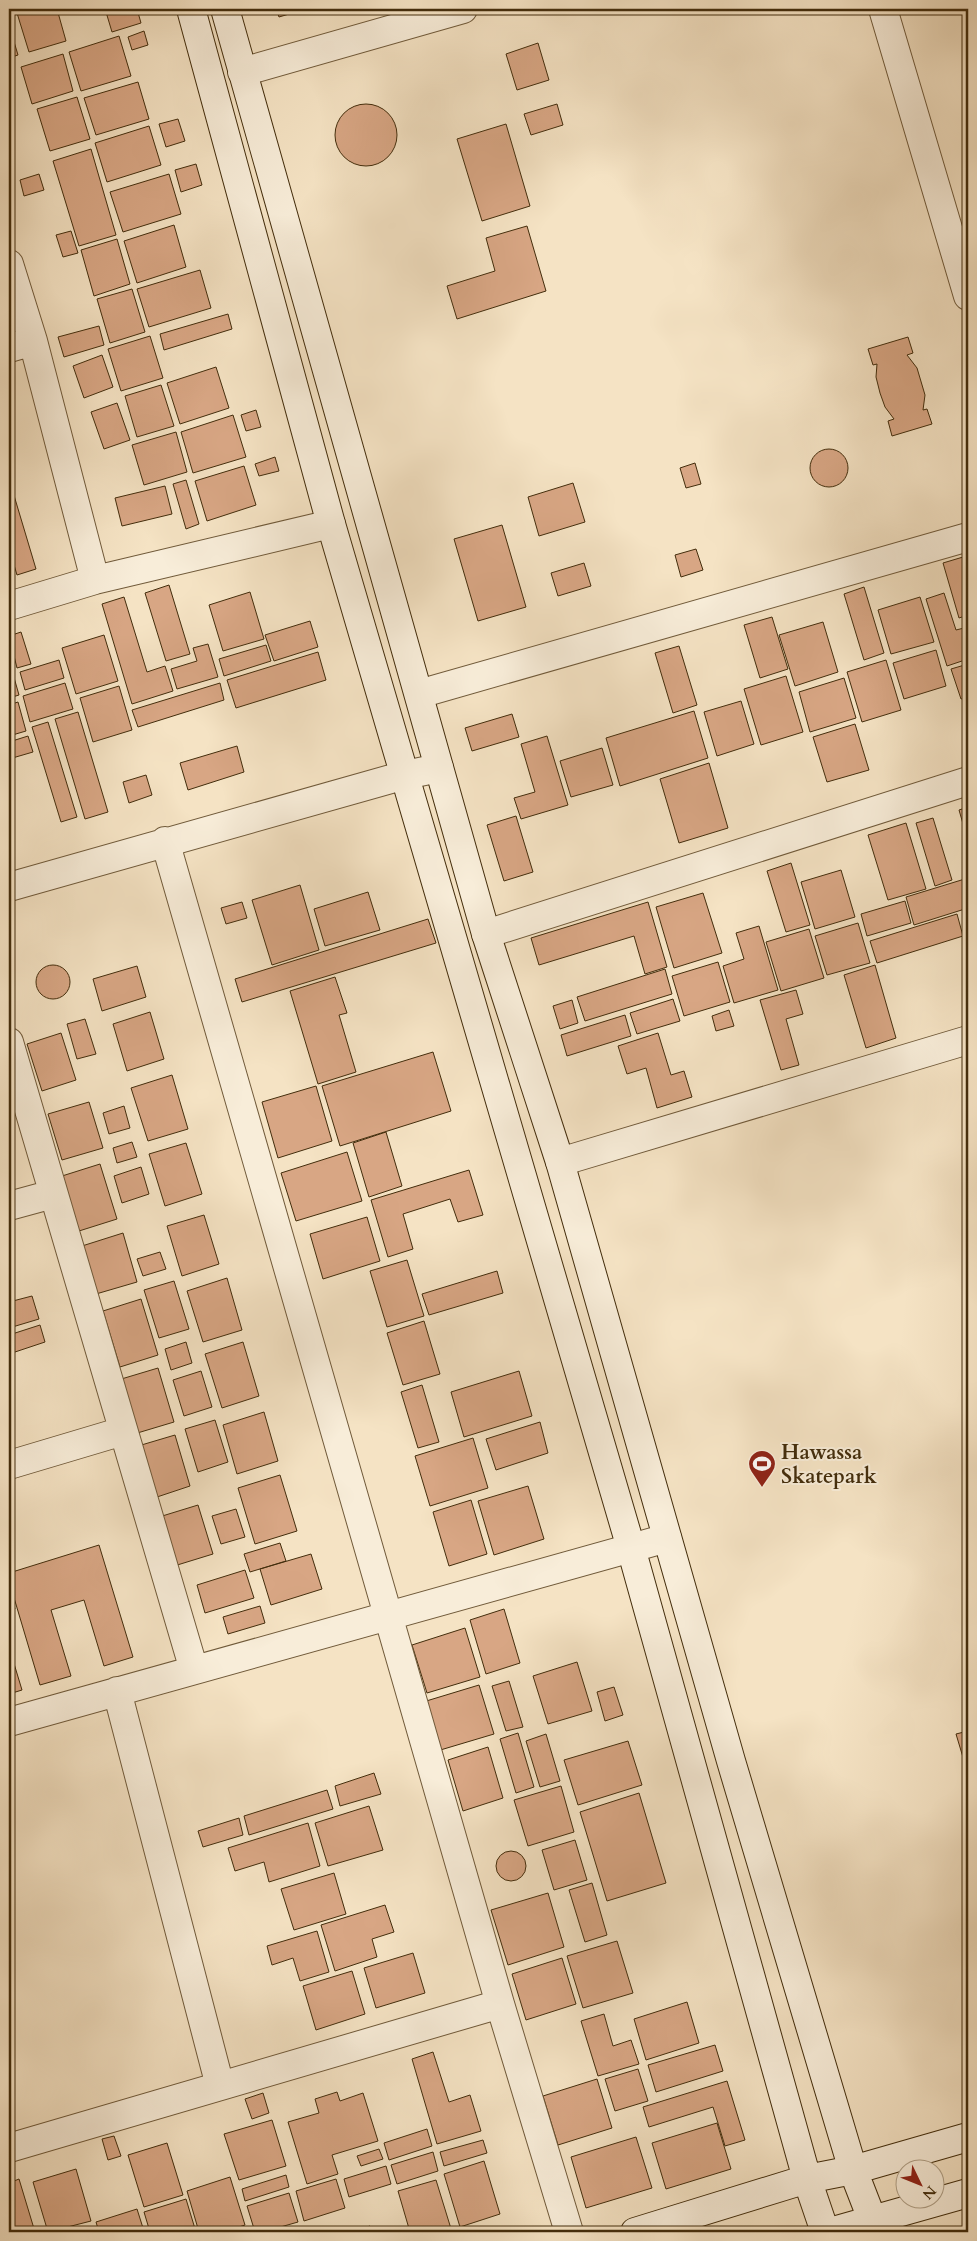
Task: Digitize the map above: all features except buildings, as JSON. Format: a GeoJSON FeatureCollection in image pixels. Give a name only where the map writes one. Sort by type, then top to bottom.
{"type":"FeatureCollection","features":[{"type":"Feature","properties":{"kind":"street"},"geometry":{"type":"LineString","coordinates":[[191,9],[331,524],[631,1548],[807,2179],[824,2232]]}},
{"type":"Feature","properties":{"kind":"street"},"geometry":{"type":"LineString","coordinates":[[225,9],[486,934],[560,1162],[731,1761],[853,2170],[875,2226]]}},
{"type":"Feature","properties":{"kind":"street"},"geometry":{"type":"LineString","coordinates":[[242,72],[463,9]]}},
{"type":"Feature","properties":{"kind":"street"},"geometry":{"type":"LineString","coordinates":[[883,9],[964,268],[968,296]]}},
{"type":"Feature","properties":{"kind":"street"},"geometry":{"type":"LineString","coordinates":[[9,264],[21,344],[95,580]]}},
{"type":"Feature","properties":{"kind":"street"},"geometry":{"type":"LineString","coordinates":[[9,606],[95,580],[331,524]]}},
{"type":"Feature","properties":{"kind":"street"},"geometry":{"type":"LineString","coordinates":[[418,694],[968,538]]}},
{"type":"Feature","properties":{"kind":"street"},"geometry":{"type":"LineString","coordinates":[[9,887],[165,841],[405,775],[440,768]]}},
{"type":"Feature","properties":{"kind":"street"},"geometry":{"type":"LineString","coordinates":[[486,934],[968,781]]}},
{"type":"Feature","properties":{"kind":"street"},"geometry":{"type":"LineString","coordinates":[[165,841],[500,2004],[569,2232]]}},
{"type":"Feature","properties":{"kind":"street"},"geometry":{"type":"LineString","coordinates":[[560,1162],[968,1040]]}},
{"type":"Feature","properties":{"kind":"street"},"geometry":{"type":"LineString","coordinates":[[9,1042],[194,1670]]}},
{"type":"Feature","properties":{"kind":"street"},"geometry":{"type":"LineString","coordinates":[[9,1206],[53,1194]]}},
{"type":"Feature","properties":{"kind":"street"},"geometry":{"type":"LineString","coordinates":[[9,1465],[124,1431]]}},
{"type":"Feature","properties":{"kind":"street"},"geometry":{"type":"LineString","coordinates":[[9,1722],[667,1538]]}},
{"type":"Feature","properties":{"kind":"street"},"geometry":{"type":"LineString","coordinates":[[118,1691],[220,2086]]}},
{"type":"Feature","properties":{"kind":"street"},"geometry":{"type":"LineString","coordinates":[[9,2148],[500,2004]]}},
{"type":"Feature","properties":{"kind":"street"},"geometry":{"type":"LineString","coordinates":[[635,2232],[807,2179],[853,2170],[968,2137]]}},
{"type":"Feature","properties":{"kind":"street"},"geometry":{"type":"LineString","coordinates":[[830,2232],[875,2226],[968,2193]]}},
{"type":"Feature","properties":{"kind":"place","name":"Hawassa Skatepark"},"geometry":{"type":"Point","coordinates":[762,1488]}}]}
